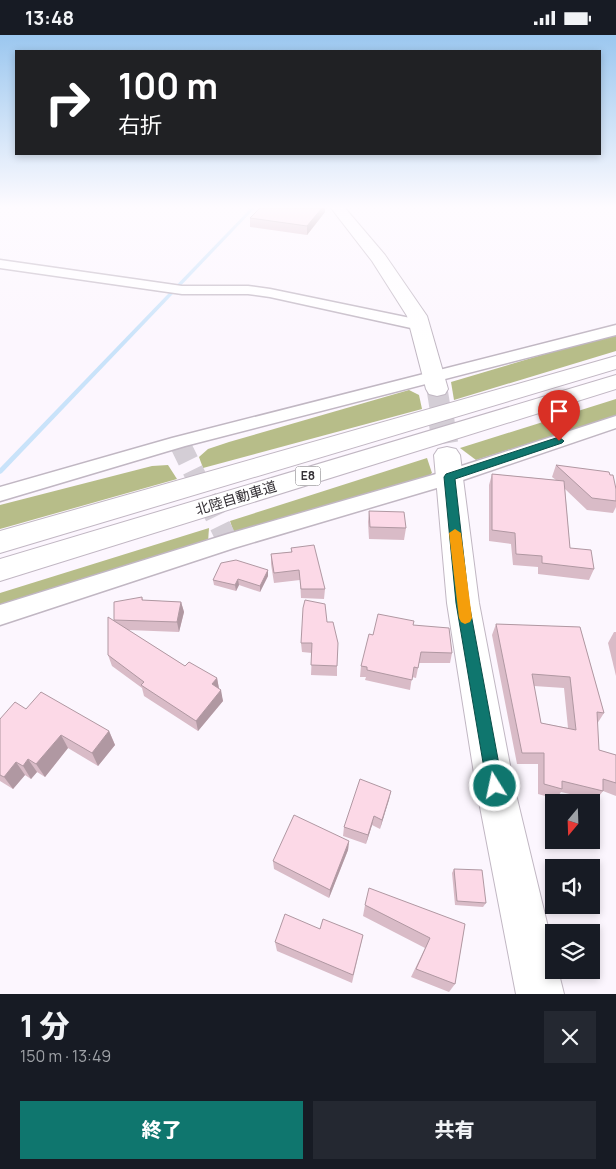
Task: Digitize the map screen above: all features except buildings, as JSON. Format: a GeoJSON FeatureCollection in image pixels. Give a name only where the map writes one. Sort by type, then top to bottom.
{"type":"FeatureCollection","features":[{"type":"Feature","properties":{"kind":"main road"},"geometry":{"type":"LineString","coordinates":[[374,253],[417,316],[436,383]]}},
{"type":"Feature","properties":{"kind":"main road","name":"北陸自動車道"},"geometry":{"type":"LineString","coordinates":[[0,541],[616,362]]}},
{"type":"Feature","properties":{"kind":"main road","name":"北陸自動車道"},"geometry":{"type":"LineString","coordinates":[[0,570],[616,382]]}},
{"type":"Feature","properties":{"kind":"main road"},"geometry":{"type":"LineString","coordinates":[[448,466],[463,603],[495,786],[540,994]]}},
{"type":"Feature","properties":{"kind":"street"},"geometry":{"type":"LineString","coordinates":[[0,264],[182,290],[248,290],[270,293],[420,325]]}},
{"type":"Feature","properties":{"kind":"street"},"geometry":{"type":"LineString","coordinates":[[0,493],[179,442],[436,383],[616,330]]}},
{"type":"Feature","properties":{"kind":"street"},"geometry":{"type":"LineString","coordinates":[[0,615],[228,542],[448,466],[615,427]]}},
{"type":"Feature","properties":{"kind":"green space"},"geometry":{"type":"Polygon","coordinates":[[[609,335],[616,336],[616,351],[454,400],[451,382],[609,335]]]}},
{"type":"Feature","properties":{"kind":"green space"},"geometry":{"type":"Polygon","coordinates":[[[409,390],[419,395],[422,409],[203,468],[199,457],[208,449],[229,442],[409,390]]]}},
{"type":"Feature","properties":{"kind":"green space"},"geometry":{"type":"Polygon","coordinates":[[[616,399],[616,416],[476,460],[460,448],[616,399]]]}},
{"type":"Feature","properties":{"kind":"green space"},"geometry":{"type":"Polygon","coordinates":[[[427,458],[432,473],[426,478],[234,533],[230,521],[427,458]]]}},
{"type":"Feature","properties":{"kind":"green space"},"geometry":{"type":"Polygon","coordinates":[[[168,465],[177,479],[0,529],[0,505],[152,466],[168,465]]]}},
{"type":"Feature","properties":{"kind":"green space"},"geometry":{"type":"Polygon","coordinates":[[[209,528],[208,542],[0,606],[0,593],[209,528]]]}},
{"type":"Feature","properties":{"kind":"waterway"},"geometry":{"type":"LineString","coordinates":[[0,472],[210,253]]}},
{"type":"Feature","properties":{"kind":"tunnel"},"geometry":{"type":"LineString","coordinates":[[437,389],[442,420]]}},
{"type":"Feature","properties":{"kind":"tunnel"},"geometry":{"type":"LineString","coordinates":[[441,418],[447,455]]}},
{"type":"Feature","properties":{"kind":"tunnel"},"geometry":{"type":"LineString","coordinates":[[179,442],[228,542]]}},
{"type":"Feature","properties":{"kind":"slow traffic"},"geometry":{"type":"LineString","coordinates":[[455,533],[465,618]]}},
{"type":"Feature","properties":{"kind":"route"},"geometry":{"type":"LineString","coordinates":[[495,786],[463,603],[450,477],[559,441]]}}]}
